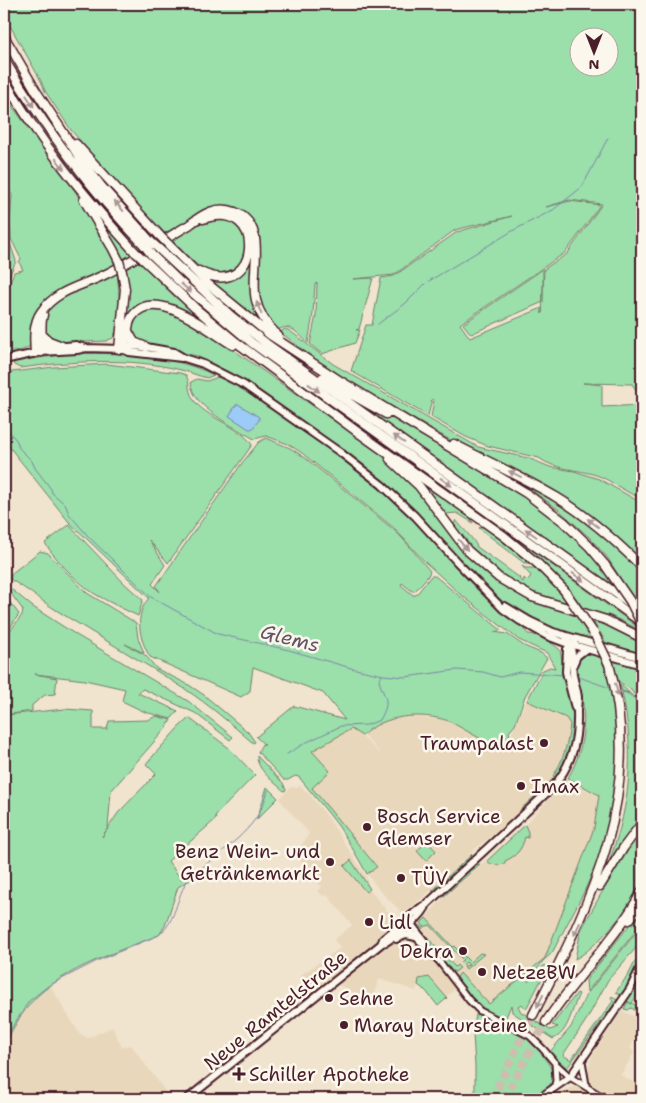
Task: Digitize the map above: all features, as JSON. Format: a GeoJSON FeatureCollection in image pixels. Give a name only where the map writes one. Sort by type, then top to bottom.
{"type":"FeatureCollection","features":[{"type":"Feature","properties":{"kind":"highway"},"geometry":{"type":"LineString","coordinates":[[4,36],[36,91],[80,158],[148,244]]}},
{"type":"Feature","properties":{"kind":"highway"},"geometry":{"type":"LineString","coordinates":[[4,59],[40,117],[74,164],[105,202],[155,251],[231,316],[278,351],[642,612]]}},
{"type":"Feature","properties":{"kind":"highway"},"geometry":{"type":"LineString","coordinates":[[4,79],[29,121],[72,181],[119,261],[124,289],[121,349]]}},
{"type":"Feature","properties":{"kind":"highway"},"geometry":{"type":"LineString","coordinates":[[64,132],[189,266],[244,314],[342,382],[508,482],[544,506],[580,537],[605,564],[627,596],[642,624]]}},
{"type":"Feature","properties":{"kind":"highway"},"geometry":{"type":"LineString","coordinates":[[72,181],[135,252],[196,308],[257,358],[504,536],[538,564],[564,590],[594,633],[610,667],[622,711],[627,752],[624,800],[613,842],[591,901]]}},
{"type":"Feature","properties":{"kind":"highway"},"geometry":{"type":"LineString","coordinates":[[38,352],[36,325],[39,314],[62,292],[106,275],[189,225],[205,213],[220,209],[238,214],[248,222],[254,232],[256,246],[254,286],[256,303],[268,326],[288,346]]}},
{"type":"Feature","properties":{"kind":"highway"},"geometry":{"type":"LineString","coordinates":[[189,225],[211,217],[229,217],[245,229],[250,253],[245,264],[232,275],[213,277],[189,266]]}},
{"type":"Feature","properties":{"kind":"highway"},"geometry":{"type":"LineString","coordinates":[[155,251],[188,290],[252,343],[642,624]]}},
{"type":"Feature","properties":{"kind":"highway"},"geometry":{"type":"LineString","coordinates":[[121,349],[127,342],[131,318],[140,309],[148,305],[161,305],[181,314],[257,358]]}},
{"type":"Feature","properties":{"kind":"highway"},"geometry":{"type":"LineString","coordinates":[[38,352],[42,343],[41,322],[47,306]]}},
{"type":"Feature","properties":{"kind":"highway"},"geometry":{"type":"LineString","coordinates":[[128,331],[134,342],[146,347]]}},
{"type":"Feature","properties":{"kind":"highway"},"geometry":{"type":"LineString","coordinates":[[41,334],[51,342],[62,346]]}},
{"type":"Feature","properties":{"kind":"highway"},"geometry":{"type":"LineString","coordinates":[[278,351],[355,397],[417,431],[432,436]]}},
{"type":"Feature","properties":{"kind":"highway"},"geometry":{"type":"LineString","coordinates":[[414,425],[430,431],[558,498],[598,526],[642,567]]}},
{"type":"Feature","properties":{"kind":"highway"},"geometry":{"type":"LineString","coordinates":[[359,433],[419,486],[467,550],[498,578],[532,597],[606,620],[642,638]]}},
{"type":"Feature","properties":{"kind":"highway"},"geometry":{"type":"LineString","coordinates":[[533,1015],[591,901],[624,847],[642,823]]}},
{"type":"Feature","properties":{"kind":"highway"},"geometry":{"type":"LineString","coordinates":[[546,1022],[604,947],[642,891]]}},
{"type":"Feature","properties":{"kind":"highway"},"geometry":{"type":"LineString","coordinates":[[604,947],[622,930],[642,904]]}},
{"type":"Feature","properties":{"kind":"main road"},"geometry":{"type":"LineString","coordinates":[[38,352],[46,348],[62,346],[76,345],[86,348]]}},
{"type":"Feature","properties":{"kind":"main road"},"geometry":{"type":"LineString","coordinates":[[121,349],[127,346],[146,347],[174,352],[228,377],[262,397],[370,475],[409,510],[508,613],[547,636],[566,654]]}},
{"type":"Feature","properties":{"kind":"main road"},"geometry":{"type":"LineString","coordinates":[[4,360],[38,352],[86,348],[121,349],[129,352],[184,358]]}},
{"type":"Feature","properties":{"kind":"main road"},"geometry":{"type":"LineString","coordinates":[[496,600],[536,624],[564,635],[642,658]]}},
{"type":"Feature","properties":{"kind":"main road"},"geometry":{"type":"LineString","coordinates":[[564,635],[571,645]]}},
{"type":"Feature","properties":{"kind":"main road"},"geometry":{"type":"LineString","coordinates":[[547,636],[571,645],[642,665]]}},
{"type":"Feature","properties":{"kind":"main road"},"geometry":{"type":"LineString","coordinates":[[571,645],[583,641]]}},
{"type":"Feature","properties":{"kind":"main road","name":"Neue Ramtelstraße"},"geometry":{"type":"LineString","coordinates":[[187,1099],[426,909],[427,904],[557,783],[573,754],[578,728],[578,698],[571,681],[566,654],[567,649],[571,645]]}},
{"type":"Feature","properties":{"kind":"main road","name":"Neue Ramtelstraße"},"geometry":{"type":"LineString","coordinates":[[569,668],[571,645]]}},
{"type":"Feature","properties":{"kind":"main road"},"geometry":{"type":"LineString","coordinates":[[569,668],[577,656],[586,649]]}},
{"type":"Feature","properties":{"kind":"main road"},"geometry":{"type":"LineString","coordinates":[[384,942],[406,935],[416,937]]}},
{"type":"Feature","properties":{"kind":"main road"},"geometry":{"type":"LineString","coordinates":[[538,1099],[570,1077],[630,989],[642,964]]}},
{"type":"Feature","properties":{"kind":"street"},"geometry":{"type":"LineString","coordinates":[[408,923],[416,937],[427,946],[473,1005],[486,1015],[530,1036],[570,1077],[606,1099]]}},
{"type":"Feature","properties":{"kind":"street"},"geometry":{"type":"LineString","coordinates":[[408,923],[424,940],[427,946]]}},
{"type":"Feature","properties":{"kind":"street"},"geometry":{"type":"LineString","coordinates":[[582,1061],[586,1086]]}},
{"type":"Feature","properties":{"kind":"street"},"geometry":{"type":"LineString","coordinates":[[554,1088],[556,1081],[555,1063]]}},
{"type":"Feature","properties":{"kind":"shaded area"},"geometry":{"type":"Polygon","coordinates":[[[526,701],[573,722],[568,758],[555,780],[523,811],[476,848],[403,914],[379,890],[368,875],[378,867],[311,788],[330,771],[311,751],[352,729],[382,756],[364,734],[387,719],[415,717],[445,720],[478,735],[499,749],[509,740],[526,701]]]}},
{"type":"Feature","properties":{"kind":"shaded area"},"geometry":{"type":"Polygon","coordinates":[[[567,779],[599,796],[594,828],[545,958],[489,1004],[464,989],[454,990],[446,997],[429,977],[418,985],[416,991],[379,979],[373,996],[356,995],[337,983],[314,993],[301,975],[340,948],[334,940],[352,925],[327,895],[323,896],[318,891],[322,887],[301,864],[299,850],[309,833],[279,799],[291,787],[296,788],[300,786],[327,816],[366,876],[370,890],[394,919],[400,921],[406,927],[417,927],[439,902],[525,825],[567,779]]]}},
{"type":"Feature","properties":{"kind":"shaded area"},"geometry":{"type":"Polygon","coordinates":[[[50,985],[79,1033],[88,1038],[112,1027],[122,1047],[131,1045],[171,1099],[4,1099],[4,1045],[26,1007],[50,985]]]}},
{"type":"Feature","properties":{"kind":"shaded area"},"geometry":{"type":"Polygon","coordinates":[[[622,1011],[642,1020],[642,1030],[636,1036],[630,1048],[634,1052],[621,1075],[641,1087],[634,1099],[548,1099],[570,1088],[591,1081],[587,1075],[592,1056],[622,1011]]]}},
{"type":"Feature","properties":{"kind":"green space"},"geometry":{"type":"Polygon","coordinates":[[[4,4],[642,4],[642,399],[632,384],[583,383],[602,385],[602,407],[642,405],[642,498],[596,475],[552,465],[539,458],[488,446],[466,437],[431,417],[434,400],[432,399],[428,416],[351,371],[366,325],[372,325],[381,278],[394,276],[457,232],[512,216],[455,230],[394,275],[353,279],[373,278],[359,329],[356,330],[360,330],[355,343],[322,354],[310,344],[316,315],[317,283],[315,284],[313,314],[308,343],[290,328],[278,330],[262,309],[257,270],[245,216],[203,210],[196,216],[165,233],[110,176],[71,130],[45,91],[4,15],[4,4]],[[569,200],[546,207],[570,201],[600,205],[566,252],[460,324],[470,338],[542,308],[542,314],[544,269],[567,254],[602,204],[569,200]]]}},
{"type":"Feature","properties":{"kind":"green space"},"geometry":{"type":"Polygon","coordinates":[[[4,95],[75,191],[110,252],[115,266],[66,287],[51,297],[30,346],[23,350],[8,353],[4,343],[4,297],[14,272],[23,270],[19,262],[21,259],[11,239],[12,195],[4,182],[4,95]]]}},
{"type":"Feature","properties":{"kind":"green space"},"geometry":{"type":"Polygon","coordinates":[[[4,207],[7,207],[5,228],[16,261],[4,288],[4,207]]]}},
{"type":"Feature","properties":{"kind":"green space"},"geometry":{"type":"Polygon","coordinates":[[[218,212],[233,214],[243,219],[249,228],[252,238],[253,250],[251,286],[260,320],[209,279],[229,279],[237,275],[244,270],[251,254],[251,237],[248,229],[239,220],[218,212]]]}},
{"type":"Feature","properties":{"kind":"green space"},"geometry":{"type":"Polygon","coordinates":[[[214,218],[230,221],[239,227],[246,243],[248,252],[237,269],[228,274],[218,275],[209,272],[193,261],[172,240],[192,227],[214,218]]]}},
{"type":"Feature","properties":{"kind":"green space"},"geometry":{"type":"Polygon","coordinates":[[[101,221],[132,255],[122,261],[101,221]]]}},
{"type":"Feature","properties":{"kind":"green space"},"geometry":{"type":"Polygon","coordinates":[[[146,257],[193,301],[238,339],[439,485],[318,400],[229,333],[172,284],[146,257]]]}},
{"type":"Feature","properties":{"kind":"green space"},"geometry":{"type":"Polygon","coordinates":[[[138,261],[211,328],[159,303],[125,319],[125,268],[138,261]]]}},
{"type":"Feature","properties":{"kind":"green space"},"geometry":{"type":"Polygon","coordinates":[[[543,269],[543,302],[471,334],[463,324],[543,269]]]}},
{"type":"Feature","properties":{"kind":"green space"},"geometry":{"type":"Polygon","coordinates":[[[117,273],[119,315],[113,338],[106,341],[59,343],[44,333],[44,317],[48,308],[55,301],[75,290],[117,273]]]}},
{"type":"Feature","properties":{"kind":"green space"},"geometry":{"type":"Polygon","coordinates":[[[157,307],[182,317],[232,349],[387,458],[410,479],[493,576],[575,613],[593,642],[544,626],[507,605],[473,576],[413,510],[267,397],[232,374],[197,356],[140,344],[135,340],[130,327],[139,312],[157,307]]]}},
{"type":"Feature","properties":{"kind":"green space"},"geometry":{"type":"Polygon","coordinates":[[[285,329],[333,364],[478,447],[528,458],[550,467],[574,471],[599,479],[638,501],[642,501],[642,564],[607,531],[357,386],[316,360],[280,332],[285,329]]]}},
{"type":"Feature","properties":{"kind":"green space"},"geometry":{"type":"Polygon","coordinates":[[[105,353],[142,356],[179,363],[214,375],[207,378],[184,371],[141,363],[81,362],[20,368],[14,365],[13,362],[68,354],[105,353]]]}},
{"type":"Feature","properties":{"kind":"green space"},"geometry":{"type":"Polygon","coordinates":[[[107,364],[186,375],[191,395],[196,403],[202,409],[242,434],[252,445],[168,563],[149,540],[165,565],[152,584],[160,592],[156,586],[242,463],[259,442],[266,438],[290,448],[304,457],[404,540],[430,571],[415,591],[412,591],[402,583],[401,585],[413,595],[416,595],[431,576],[435,576],[501,630],[494,632],[507,634],[524,646],[541,653],[547,658],[525,696],[515,725],[509,732],[510,736],[499,749],[449,721],[427,716],[415,716],[392,719],[381,723],[362,736],[351,729],[312,751],[330,771],[312,788],[377,867],[367,874],[339,827],[299,777],[295,776],[284,780],[258,752],[262,744],[265,745],[256,737],[294,706],[345,720],[323,693],[253,667],[250,691],[241,697],[150,657],[143,643],[140,627],[141,612],[149,598],[69,522],[7,444],[4,447],[4,373],[54,367],[107,364]]]}},
{"type":"Feature","properties":{"kind":"green space"},"geometry":{"type":"Polygon","coordinates":[[[218,377],[245,389],[369,477],[395,500],[484,595],[517,622],[528,634],[545,639],[560,650],[573,703],[574,726],[572,741],[557,778],[527,809],[520,810],[555,777],[553,776],[563,757],[567,744],[570,724],[566,718],[527,701],[543,670],[550,667],[555,668],[547,653],[519,640],[460,594],[425,562],[395,529],[302,453],[288,444],[266,436],[254,439],[206,408],[198,400],[191,382],[197,379],[207,381],[218,377]]]}},
{"type":"Feature","properties":{"kind":"green space"},"geometry":{"type":"Polygon","coordinates":[[[347,395],[456,456],[449,451],[551,516],[578,541],[617,588],[347,395]]]}},
{"type":"Feature","properties":{"kind":"green space"},"geometry":{"type":"Polygon","coordinates":[[[520,482],[539,491],[576,514],[610,541],[642,571],[642,606],[634,600],[607,557],[589,537],[558,509],[520,482]]]}},
{"type":"Feature","properties":{"kind":"green space"},"geometry":{"type":"Polygon","coordinates":[[[424,484],[470,517],[473,523],[457,513],[445,514],[424,484]]]}},
{"type":"Feature","properties":{"kind":"green space"},"geometry":{"type":"Polygon","coordinates":[[[456,520],[477,547],[523,582],[524,578],[527,581],[531,576],[521,565],[525,568],[536,568],[561,593],[569,605],[532,593],[509,581],[487,565],[467,546],[454,524],[456,520]]]}},
{"type":"Feature","properties":{"kind":"green space"},"geometry":{"type":"Polygon","coordinates":[[[69,525],[125,584],[143,600],[138,616],[89,590],[54,556],[45,543],[69,525]]]}},
{"type":"Feature","properties":{"kind":"green space"},"geometry":{"type":"Polygon","coordinates":[[[498,526],[638,629],[611,616],[584,609],[568,588],[542,562],[498,526]]]}},
{"type":"Feature","properties":{"kind":"green space"},"geometry":{"type":"Polygon","coordinates":[[[480,527],[484,527],[529,563],[524,563],[480,527]]]}},
{"type":"Feature","properties":{"kind":"green space"},"geometry":{"type":"Polygon","coordinates":[[[40,551],[48,553],[87,593],[136,623],[138,638],[144,653],[125,644],[145,655],[157,669],[204,695],[248,732],[255,742],[253,743],[185,689],[57,611],[10,579],[12,573],[40,551]]]}},
{"type":"Feature","properties":{"kind":"green space"},"geometry":{"type":"Polygon","coordinates":[[[11,589],[33,607],[78,636],[188,701],[233,737],[230,740],[195,713],[143,689],[138,693],[178,711],[171,719],[145,712],[122,701],[125,689],[85,680],[35,674],[57,678],[55,694],[45,695],[32,705],[32,711],[5,715],[65,709],[93,711],[93,729],[107,729],[109,721],[148,720],[156,716],[171,720],[111,791],[108,828],[118,813],[156,774],[146,764],[189,718],[229,748],[255,775],[215,816],[216,819],[168,861],[181,879],[197,876],[178,887],[165,926],[159,935],[87,964],[52,984],[37,996],[26,1009],[4,1045],[4,639],[22,615],[23,610],[9,591],[11,589]]]}},
{"type":"Feature","properties":{"kind":"green space"},"geometry":{"type":"Polygon","coordinates":[[[4,595],[19,614],[4,637],[4,595]]]}},
{"type":"Feature","properties":{"kind":"green space"},"geometry":{"type":"Polygon","coordinates":[[[594,622],[611,626],[642,641],[642,655],[607,645],[600,632],[596,630],[594,622]]]}},
{"type":"Feature","properties":{"kind":"green space"},"geometry":{"type":"Polygon","coordinates":[[[584,653],[600,656],[610,681],[617,713],[614,719],[617,720],[617,793],[607,839],[584,892],[552,953],[543,961],[528,982],[543,966],[549,965],[526,1009],[522,1004],[518,1006],[521,1012],[550,1030],[558,1027],[552,1025],[577,993],[579,994],[566,1026],[553,1039],[512,1012],[511,1005],[505,1020],[489,1014],[470,998],[457,977],[460,973],[489,1004],[545,958],[594,828],[599,795],[568,778],[577,758],[582,739],[584,718],[577,668],[579,659],[584,653]]]}},
{"type":"Feature","properties":{"kind":"green space"},"geometry":{"type":"Polygon","coordinates":[[[610,658],[642,667],[642,705],[631,690],[618,681],[610,658]]]}},
{"type":"Feature","properties":{"kind":"green space"},"geometry":{"type":"Polygon","coordinates":[[[620,684],[637,700],[642,716],[642,818],[604,874],[620,829],[628,784],[629,739],[622,692],[629,693],[622,691],[620,684]]]}},
{"type":"Feature","properties":{"kind":"green space"},"geometry":{"type":"Polygon","coordinates":[[[257,756],[283,783],[286,790],[284,791],[263,771],[257,756]]]}},
{"type":"Feature","properties":{"kind":"green space"},"geometry":{"type":"Polygon","coordinates":[[[267,787],[278,798],[257,819],[267,787]]]}},
{"type":"Feature","properties":{"kind":"green space"},"geometry":{"type":"Polygon","coordinates":[[[525,825],[528,838],[525,837],[522,846],[515,855],[505,861],[505,864],[498,865],[487,861],[525,825]]]}},
{"type":"Feature","properties":{"kind":"green space"},"geometry":{"type":"Polygon","coordinates":[[[642,829],[643,868],[639,889],[633,900],[614,924],[593,946],[575,959],[581,930],[617,865],[642,829]]]}},
{"type":"Feature","properties":{"kind":"green space"},"geometry":{"type":"Polygon","coordinates":[[[427,841],[436,851],[426,861],[417,851],[427,841]]]}},
{"type":"Feature","properties":{"kind":"green space"},"geometry":{"type":"Polygon","coordinates":[[[472,854],[470,860],[438,890],[432,891],[472,854]]]}},
{"type":"Feature","properties":{"kind":"green space"},"geometry":{"type":"Polygon","coordinates":[[[351,860],[370,889],[366,892],[344,866],[351,860]]]}},
{"type":"Feature","properties":{"kind":"green space"},"geometry":{"type":"Polygon","coordinates":[[[480,864],[442,898],[475,865],[480,864]]]}},
{"type":"Feature","properties":{"kind":"green space"},"geometry":{"type":"Polygon","coordinates":[[[642,909],[642,923],[587,992],[586,980],[642,909]]]}},
{"type":"Feature","properties":{"kind":"green space"},"geometry":{"type":"Polygon","coordinates":[[[426,918],[470,962],[480,953],[484,954],[466,969],[464,966],[469,965],[466,962],[463,965],[460,962],[463,960],[430,925],[424,927],[421,923],[426,918]]]}},
{"type":"Feature","properties":{"kind":"green space"},"geometry":{"type":"Polygon","coordinates":[[[420,925],[423,928],[421,930],[455,967],[457,965],[460,968],[455,972],[443,963],[417,927],[420,925]]]}},
{"type":"Feature","properties":{"kind":"green space"},"geometry":{"type":"Polygon","coordinates":[[[642,925],[642,941],[608,980],[587,1019],[563,1055],[571,1060],[613,1001],[612,996],[617,1000],[567,1068],[549,1053],[571,1027],[586,995],[642,925]]]}},
{"type":"Feature","properties":{"kind":"green space"},"geometry":{"type":"Polygon","coordinates":[[[642,947],[642,953],[635,973],[620,995],[616,992],[630,972],[642,947]]]}},
{"type":"Feature","properties":{"kind":"green space"},"geometry":{"type":"Polygon","coordinates":[[[642,971],[640,984],[642,986],[632,1003],[642,1009],[642,1014],[631,1008],[628,1010],[624,1009],[628,1002],[632,1004],[627,1001],[642,971]]]}},
{"type":"Feature","properties":{"kind":"green space"},"geometry":{"type":"Polygon","coordinates":[[[429,977],[447,998],[438,1006],[425,990],[418,985],[419,979],[429,977]]]}},
{"type":"Feature","properties":{"kind":"green space"},"geometry":{"type":"Polygon","coordinates":[[[476,1014],[516,1030],[533,1042],[551,1068],[553,1082],[533,1099],[475,1099],[473,1034],[476,1014]]]}},
{"type":"Feature","properties":{"kind":"water"},"geometry":{"type":"Polygon","coordinates":[[[238,404],[259,417],[259,420],[252,429],[229,416],[238,404]]]}},
{"type":"Feature","properties":{"kind":"waterway"},"geometry":{"type":"LineString","coordinates":[[429,281],[514,230],[553,210],[582,187],[608,138]]}},
{"type":"Feature","properties":{"kind":"waterway"},"geometry":{"type":"LineString","coordinates":[[378,324],[406,303],[425,284]]}},
{"type":"Feature","properties":{"kind":"waterway","name":"Glems"},"geometry":{"type":"LineString","coordinates":[[4,426],[17,441],[19,448],[32,461],[52,493],[65,504],[69,514],[89,537],[151,597],[218,634],[289,650],[383,675],[405,677],[457,670],[483,672],[500,677],[519,672],[565,675]]}},
{"type":"Feature","properties":{"kind":"waterway"},"geometry":{"type":"LineString","coordinates":[[287,754],[341,726],[367,725],[380,720],[386,704],[379,681],[382,675]]}},
{"type":"Feature","properties":{"kind":"waterway","name":"Glems"},"geometry":{"type":"LineString","coordinates":[[576,676],[610,688]]}},
{"type":"Feature","properties":{"kind":"waterway","name":"Glems"},"geometry":{"type":"LineString","coordinates":[[619,690],[634,699],[639,705],[642,714]]}},
{"type":"Feature","properties":{"kind":"waterway"},"geometry":{"type":"LineString","coordinates":[[4,1040],[29,1001],[48,986],[99,960],[159,935],[172,919],[182,889],[187,881],[194,873],[243,834],[258,815],[268,790]]}},
{"type":"Feature","properties":{"kind":"tunnel"},"geometry":{"type":"LineString","coordinates":[[492,1099],[533,1015]]}},
{"type":"Feature","properties":{"kind":"tunnel"},"geometry":{"type":"LineString","coordinates":[[504,1099],[546,1022]]}},
{"type":"Feature","properties":{"kind":"place","name":"Traumpalast"},"geometry":{"type":"Point","coordinates":[544,743]}},
{"type":"Feature","properties":{"kind":"place","name":"Imax"},"geometry":{"type":"Point","coordinates":[521,786]}},
{"type":"Feature","properties":{"kind":"place","name":"Bosch Service Glemser"},"geometry":{"type":"Point","coordinates":[367,827]}},
{"type":"Feature","properties":{"kind":"place","name":"Benz Wein- und Getränkemarkt"},"geometry":{"type":"Point","coordinates":[330,862]}},
{"type":"Feature","properties":{"kind":"place","name":"TÜV"},"geometry":{"type":"Point","coordinates":[401,878]}},
{"type":"Feature","properties":{"kind":"place","name":"Lidl"},"geometry":{"type":"Point","coordinates":[369,922]}},
{"type":"Feature","properties":{"kind":"place","name":"Dekra"},"geometry":{"type":"Point","coordinates":[463,951]}},
{"type":"Feature","properties":{"kind":"place","name":"NetzeBW"},"geometry":{"type":"Point","coordinates":[482,972]}},
{"type":"Feature","properties":{"kind":"place","name":"Sehne"},"geometry":{"type":"Point","coordinates":[329,998]}},
{"type":"Feature","properties":{"kind":"place","name":"Maray Natursteine"},"geometry":{"type":"Point","coordinates":[344,1025]}},
{"type":"Feature","properties":{"kind":"place","name":"Schiller Apotheke"},"geometry":{"type":"Point","coordinates":[239,1074]}}]}
